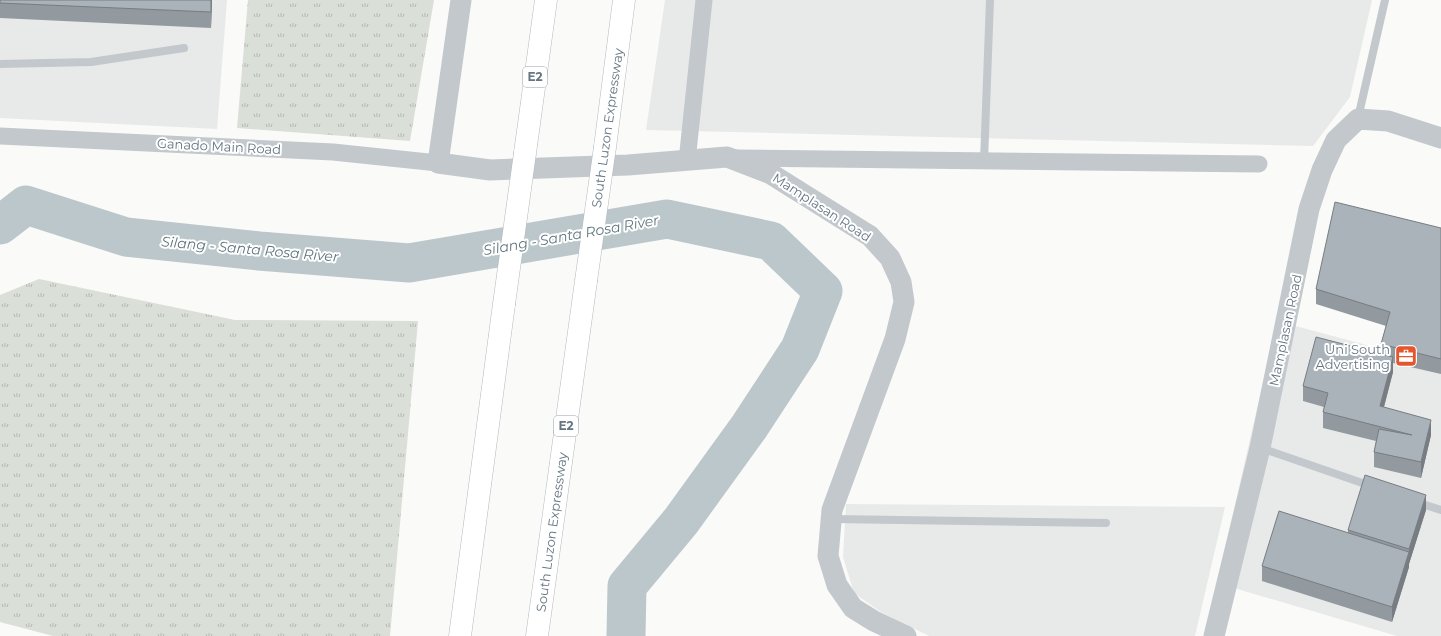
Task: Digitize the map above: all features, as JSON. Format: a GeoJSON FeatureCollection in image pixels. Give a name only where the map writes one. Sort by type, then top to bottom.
{"type":"FeatureCollection","features":[{"type":"Feature","properties":{"kind":"highway","name":"E2"},"geometry":{"type":"LineString","coordinates":[[460,636],[546,0]]}},
{"type":"Feature","properties":{"kind":"highway","name":"South Luzon Expressway"},"geometry":{"type":"LineString","coordinates":[[537,636],[624,0]]}},
{"type":"Feature","properties":{"kind":"street"},"geometry":{"type":"LineString","coordinates":[[438,163],[461,0]]}},
{"type":"Feature","properties":{"kind":"street"},"geometry":{"type":"LineString","coordinates":[[687,161],[704,0]]}},
{"type":"Feature","properties":{"kind":"street"},"geometry":{"type":"LineString","coordinates":[[1358,119],[1388,121],[1441,138]]}},
{"type":"Feature","properties":{"kind":"street","name":"Mamplasan Road"},"geometry":{"type":"LineString","coordinates":[[1214,636],[1260,448],[1310,210],[1322,170],[1336,140],[1358,119]]}},
{"type":"Feature","properties":{"kind":"street","name":"Ganado Main Road"},"geometry":{"type":"LineString","coordinates":[[0,136],[334,152],[438,163]]}},
{"type":"Feature","properties":{"kind":"street"},"geometry":{"type":"LineString","coordinates":[[727,157],[1259,164]]}},
{"type":"Feature","properties":{"kind":"street","name":"Mamplasan Road"},"geometry":{"type":"LineString","coordinates":[[438,163],[490,170],[687,161],[727,157],[771,174],[870,236],[890,258],[901,282],[904,302],[896,340],[832,510],[828,556],[837,585],[853,608],[874,621],[906,636]]}},
{"type":"Feature","properties":{"kind":"lane"},"geometry":{"type":"LineString","coordinates":[[984,161],[990,0]]}},
{"type":"Feature","properties":{"kind":"lane"},"geometry":{"type":"LineString","coordinates":[[1358,119],[1385,0]]}},
{"type":"Feature","properties":{"kind":"lane"},"geometry":{"type":"LineString","coordinates":[[0,64],[91,62],[184,48]]}},
{"type":"Feature","properties":{"kind":"lane"},"geometry":{"type":"LineString","coordinates":[[1260,448],[1381,490]]}},
{"type":"Feature","properties":{"kind":"lane"},"geometry":{"type":"LineString","coordinates":[[1411,500],[1441,510]]}},
{"type":"Feature","properties":{"kind":"lane"},"geometry":{"type":"LineString","coordinates":[[831,520],[1106,523]]}},
{"type":"Feature","properties":{"kind":"shaded area"},"geometry":{"type":"Polygon","coordinates":[[[0,0],[227,0],[217,129],[0,118],[0,0]]]}},
{"type":"Feature","properties":{"kind":"shaded area"},"geometry":{"type":"Polygon","coordinates":[[[665,0],[1372,0],[1350,97],[1313,146],[646,130],[665,0]]]}},
{"type":"Feature","properties":{"kind":"shaded area"},"geometry":{"type":"Polygon","coordinates":[[[1277,321],[1441,365],[1441,636],[1397,636],[1217,583],[1277,321]]]}},
{"type":"Feature","properties":{"kind":"shaded area"},"geometry":{"type":"Polygon","coordinates":[[[846,504],[1225,507],[1195,636],[929,636],[881,612],[854,593],[843,557],[846,504]]]}},
{"type":"Feature","properties":{"kind":"green space"},"geometry":{"type":"Polygon","coordinates":[[[248,0],[434,0],[410,141],[237,128],[248,0]]]}},
{"type":"Feature","properties":{"kind":"green space"},"geometry":{"type":"Polygon","coordinates":[[[39,279],[235,320],[418,321],[390,636],[53,636],[0,622],[0,295],[39,279]]]}},
{"type":"Feature","properties":{"kind":"building"},"geometry":{"type":"Polygon","coordinates":[[[0,0],[211,0],[211,12],[0,3],[0,0]]]}},
{"type":"Feature","properties":{"kind":"building"},"geometry":{"type":"Polygon","coordinates":[[[1335,202],[1441,228],[1441,359],[1381,344],[1390,312],[1316,289],[1335,202]]]}},
{"type":"Feature","properties":{"kind":"building"},"geometry":{"type":"Polygon","coordinates":[[[1316,337],[1393,357],[1380,406],[1431,420],[1421,462],[1374,452],[1379,429],[1412,435],[1323,412],[1328,393],[1303,386],[1316,337]]]}},
{"type":"Feature","properties":{"kind":"building"},"geometry":{"type":"Polygon","coordinates":[[[1365,475],[1426,495],[1409,549],[1348,530],[1365,475]]]}},
{"type":"Feature","properties":{"kind":"building"},"geometry":{"type":"Polygon","coordinates":[[[1279,511],[1409,552],[1392,607],[1262,566],[1279,511]]]}},
{"type":"Feature","properties":{"kind":"waterway","name":"Silang - Santa Rosa River"},"geometry":{"type":"LineString","coordinates":[[0,225],[26,205],[126,237],[259,251],[409,263],[667,219],[771,241],[823,291],[800,349],[749,427],[681,521],[627,586],[626,636]]}},
{"type":"Feature","properties":{"kind":"place","name":"Uni South Advertising"},"geometry":{"type":"Point","coordinates":[1406,356]}}]}
